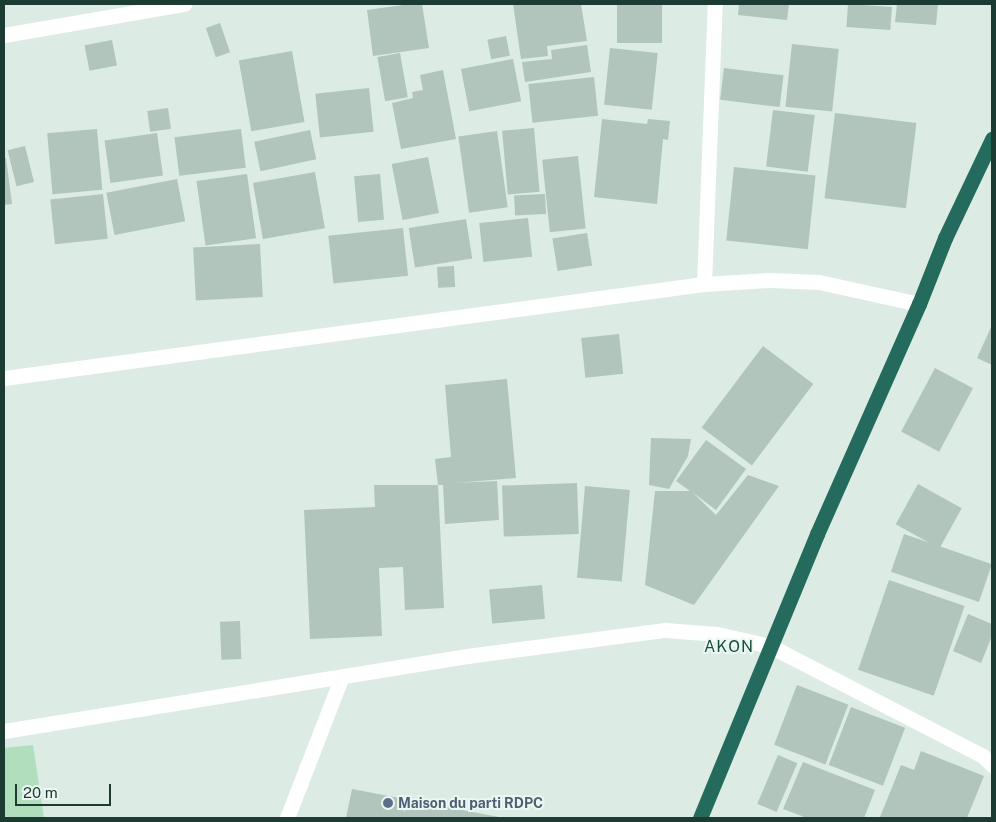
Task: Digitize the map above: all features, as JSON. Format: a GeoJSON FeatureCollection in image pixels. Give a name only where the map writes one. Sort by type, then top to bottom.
{"type":"FeatureCollection","features":[{"type":"Feature","properties":{"kind":"highway"},"geometry":{"type":"LineString","coordinates":[[700,818],[770,646],[919,304],[945,238],[989,155],[992,139]]}},
{"type":"Feature","properties":{"kind":"street"},"geometry":{"type":"LineString","coordinates":[[4,35],[184,4]]}},
{"type":"Feature","properties":{"kind":"street"},"geometry":{"type":"LineString","coordinates":[[704,284],[715,4]]}},
{"type":"Feature","properties":{"kind":"street"},"geometry":{"type":"LineString","coordinates":[[4,378],[704,284],[769,280],[818,282],[919,304]]}},
{"type":"Feature","properties":{"kind":"street"},"geometry":{"type":"LineString","coordinates":[[4,731],[467,656],[665,630],[717,634],[770,646],[983,756],[992,765]]}},
{"type":"Feature","properties":{"kind":"street"},"geometry":{"type":"LineString","coordinates":[[287,818],[342,676]]}},
{"type":"Feature","properties":{"kind":"green space"},"geometry":{"type":"Polygon","coordinates":[[[33,745],[44,818],[4,818],[4,748],[33,745]]]}},
{"type":"Feature","properties":{"kind":"building"},"geometry":{"type":"Polygon","coordinates":[[[422,4],[429,48],[373,56],[367,10],[422,4]]]}},
{"type":"Feature","properties":{"kind":"building"},"geometry":{"type":"Polygon","coordinates":[[[513,4],[581,4],[587,41],[547,46],[548,56],[521,59],[513,4]]]}},
{"type":"Feature","properties":{"kind":"building"},"geometry":{"type":"Polygon","coordinates":[[[617,4],[662,4],[662,43],[617,43],[617,4]]]}},
{"type":"Feature","properties":{"kind":"building"},"geometry":{"type":"Polygon","coordinates":[[[739,4],[789,4],[787,20],[738,15],[739,4]]]}},
{"type":"Feature","properties":{"kind":"building"},"geometry":{"type":"Polygon","coordinates":[[[848,4],[892,7],[890,30],[846,27],[848,4]]]}},
{"type":"Feature","properties":{"kind":"building"},"geometry":{"type":"Polygon","coordinates":[[[897,4],[938,4],[936,25],[895,22],[897,4]]]}},
{"type":"Feature","properties":{"kind":"building"},"geometry":{"type":"Polygon","coordinates":[[[220,23],[230,52],[216,57],[206,28],[220,23]]]}},
{"type":"Feature","properties":{"kind":"building"},"geometry":{"type":"Polygon","coordinates":[[[506,36],[510,56],[491,59],[487,40],[506,36]]]}},
{"type":"Feature","properties":{"kind":"building"},"geometry":{"type":"Polygon","coordinates":[[[112,40],[117,66],[89,71],[85,45],[112,40]]]}},
{"type":"Feature","properties":{"kind":"building"},"geometry":{"type":"Polygon","coordinates":[[[792,44],[839,49],[832,112],[785,107],[792,44]]]}},
{"type":"Feature","properties":{"kind":"building"},"geometry":{"type":"Polygon","coordinates":[[[587,45],[591,72],[525,82],[522,62],[552,59],[551,50],[587,45]]]}},
{"type":"Feature","properties":{"kind":"building"},"geometry":{"type":"Polygon","coordinates":[[[610,48],[658,53],[652,110],[604,105],[610,48]]]}},
{"type":"Feature","properties":{"kind":"building"},"geometry":{"type":"Polygon","coordinates":[[[292,51],[305,122],[251,131],[239,60],[292,51]]]}},
{"type":"Feature","properties":{"kind":"building"},"geometry":{"type":"Polygon","coordinates":[[[400,53],[408,97],[385,101],[377,57],[400,53]]]}},
{"type":"Feature","properties":{"kind":"building"},"geometry":{"type":"Polygon","coordinates":[[[513,59],[521,101],[469,111],[461,69],[513,59]]]}},
{"type":"Feature","properties":{"kind":"building"},"geometry":{"type":"Polygon","coordinates":[[[724,68],[784,75],[780,107],[720,100],[724,68]]]}},
{"type":"Feature","properties":{"kind":"building"},"geometry":{"type":"Polygon","coordinates":[[[443,70],[456,139],[401,149],[392,103],[413,98],[412,92],[423,90],[420,75],[443,70]]]}},
{"type":"Feature","properties":{"kind":"building"},"geometry":{"type":"Polygon","coordinates":[[[594,77],[598,116],[532,123],[528,84],[594,77]]]}},
{"type":"Feature","properties":{"kind":"building"},"geometry":{"type":"Polygon","coordinates":[[[369,88],[374,132],[320,137],[315,94],[369,88]]]}},
{"type":"Feature","properties":{"kind":"building"},"geometry":{"type":"Polygon","coordinates":[[[168,108],[171,129],[150,132],[147,111],[168,108]]]}},
{"type":"Feature","properties":{"kind":"building"},"geometry":{"type":"Polygon","coordinates":[[[773,110],[815,115],[808,172],[766,167],[773,110]]]}},
{"type":"Feature","properties":{"kind":"building"},"geometry":{"type":"Polygon","coordinates":[[[835,113],[916,123],[906,208],[825,198],[835,113]]]}},
{"type":"Feature","properties":{"kind":"building"},"geometry":{"type":"Polygon","coordinates":[[[602,119],[647,124],[648,119],[670,121],[668,140],[663,139],[657,204],[594,197],[602,119]]]}},
{"type":"Feature","properties":{"kind":"building"},"geometry":{"type":"Polygon","coordinates":[[[534,128],[540,192],[508,195],[502,131],[534,128]]]}},
{"type":"Feature","properties":{"kind":"building"},"geometry":{"type":"Polygon","coordinates":[[[97,129],[102,190],[53,194],[47,133],[97,129]]]}},
{"type":"Feature","properties":{"kind":"building"},"geometry":{"type":"Polygon","coordinates":[[[241,129],[246,168],[179,176],[174,137],[241,129]]]}},
{"type":"Feature","properties":{"kind":"building"},"geometry":{"type":"Polygon","coordinates":[[[310,130],[316,159],[260,171],[254,142],[310,130]]]}},
{"type":"Feature","properties":{"kind":"building"},"geometry":{"type":"Polygon","coordinates":[[[497,131],[508,207],[469,213],[458,136],[497,131]]]}},
{"type":"Feature","properties":{"kind":"building"},"geometry":{"type":"Polygon","coordinates":[[[157,133],[163,176],[111,183],[105,140],[157,133]]]}},
{"type":"Feature","properties":{"kind":"building"},"geometry":{"type":"Polygon","coordinates":[[[25,146],[34,182],[16,186],[8,150],[25,146]]]}},
{"type":"Feature","properties":{"kind":"building"},"geometry":{"type":"Polygon","coordinates":[[[578,156],[586,229],[550,232],[542,160],[578,156]]]}},
{"type":"Feature","properties":{"kind":"building"},"geometry":{"type":"Polygon","coordinates":[[[428,157],[439,213],[403,220],[392,164],[428,157]]]}},
{"type":"Feature","properties":{"kind":"building"},"geometry":{"type":"Polygon","coordinates":[[[4,158],[6,158],[12,204],[4,205],[4,158]]]}},
{"type":"Feature","properties":{"kind":"building"},"geometry":{"type":"Polygon","coordinates":[[[734,167],[816,176],[808,249],[726,241],[734,167]]]}},
{"type":"Feature","properties":{"kind":"building"},"geometry":{"type":"Polygon","coordinates":[[[315,172],[325,228],[263,239],[253,183],[315,172]]]}},
{"type":"Feature","properties":{"kind":"building"},"geometry":{"type":"Polygon","coordinates":[[[247,174],[256,238],[206,245],[196,181],[247,174]]]}},
{"type":"Feature","properties":{"kind":"building"},"geometry":{"type":"Polygon","coordinates":[[[380,174],[384,220],[358,222],[354,176],[380,174]]]}},
{"type":"Feature","properties":{"kind":"building"},"geometry":{"type":"Polygon","coordinates":[[[177,179],[185,221],[115,235],[106,193],[177,179]]]}},
{"type":"Feature","properties":{"kind":"building"},"geometry":{"type":"Polygon","coordinates":[[[103,194],[108,239],[55,244],[50,200],[103,194]]]}},
{"type":"Feature","properties":{"kind":"building"},"geometry":{"type":"Polygon","coordinates":[[[545,194],[546,214],[515,216],[514,196],[545,194]]]}},
{"type":"Feature","properties":{"kind":"building"},"geometry":{"type":"Polygon","coordinates":[[[528,218],[532,257],[483,262],[479,223],[528,218]]]}},
{"type":"Feature","properties":{"kind":"building"},"geometry":{"type":"Polygon","coordinates":[[[466,219],[472,259],[415,268],[409,228],[466,219]]]}},
{"type":"Feature","properties":{"kind":"building"},"geometry":{"type":"Polygon","coordinates":[[[403,228],[408,276],[333,284],[328,236],[403,228]]]}},
{"type":"Feature","properties":{"kind":"building"},"geometry":{"type":"Polygon","coordinates":[[[587,233],[592,266],[558,271],[552,238],[587,233]]]}},
{"type":"Feature","properties":{"kind":"building"},"geometry":{"type":"Polygon","coordinates":[[[260,244],[263,297],[196,300],[193,248],[260,244]]]}},
{"type":"Feature","properties":{"kind":"building"},"geometry":{"type":"Polygon","coordinates":[[[454,266],[455,287],[438,288],[437,267],[454,266]]]}},
{"type":"Feature","properties":{"kind":"building"},"geometry":{"type":"Polygon","coordinates":[[[992,325],[992,365],[977,358],[992,325]]]}},
{"type":"Feature","properties":{"kind":"building"},"geometry":{"type":"Polygon","coordinates":[[[619,334],[623,374],[585,378],[581,338],[619,334]]]}},
{"type":"Feature","properties":{"kind":"building"},"geometry":{"type":"Polygon","coordinates":[[[763,346],[813,384],[752,465],[702,427],[763,346]]]}},
{"type":"Feature","properties":{"kind":"building"},"geometry":{"type":"Polygon","coordinates":[[[935,368],[973,388],[939,452],[901,432],[935,368]]]}},
{"type":"Feature","properties":{"kind":"building"},"geometry":{"type":"Polygon","coordinates":[[[507,379],[516,478],[455,483],[497,481],[499,520],[445,524],[443,485],[438,485],[435,459],[451,457],[445,385],[507,379]]]}},
{"type":"Feature","properties":{"kind":"building"},"geometry":{"type":"Polygon","coordinates":[[[651,438],[691,439],[688,456],[669,489],[649,485],[651,438]]]}},
{"type":"Feature","properties":{"kind":"building"},"geometry":{"type":"Polygon","coordinates":[[[706,440],[746,469],[716,510],[692,492],[716,515],[748,475],[779,486],[694,605],[645,585],[655,491],[690,491],[676,481],[706,440]]]}},
{"type":"Feature","properties":{"kind":"building"},"geometry":{"type":"Polygon","coordinates":[[[577,483],[579,534],[504,537],[502,486],[577,483]]]}},
{"type":"Feature","properties":{"kind":"building"},"geometry":{"type":"Polygon","coordinates":[[[918,484],[962,508],[939,548],[896,524],[918,484]]]}},
{"type":"Feature","properties":{"kind":"building"},"geometry":{"type":"Polygon","coordinates":[[[374,485],[438,485],[444,608],[405,610],[403,567],[379,568],[382,636],[310,639],[304,510],[375,507],[374,485]]]}},
{"type":"Feature","properties":{"kind":"building"},"geometry":{"type":"Polygon","coordinates":[[[585,486],[630,490],[622,582],[577,578],[585,486]]]}},
{"type":"Feature","properties":{"kind":"building"},"geometry":{"type":"Polygon","coordinates":[[[904,534],[992,564],[979,602],[891,572],[904,534]]]}},
{"type":"Feature","properties":{"kind":"building"},"geometry":{"type":"Polygon","coordinates":[[[889,580],[965,606],[934,696],[858,670],[889,580]]]}},
{"type":"Feature","properties":{"kind":"building"},"geometry":{"type":"Polygon","coordinates":[[[542,585],[545,619],[492,623],[489,590],[542,585]]]}},
{"type":"Feature","properties":{"kind":"building"},"geometry":{"type":"Polygon","coordinates":[[[968,614],[992,624],[992,636],[981,663],[953,651],[968,614]]]}},
{"type":"Feature","properties":{"kind":"building"},"geometry":{"type":"Polygon","coordinates":[[[240,621],[241,659],[221,660],[220,622],[240,621]]]}},
{"type":"Feature","properties":{"kind":"building"},"geometry":{"type":"Polygon","coordinates":[[[797,685],[848,705],[825,764],[774,745],[797,685]]]}},
{"type":"Feature","properties":{"kind":"building"},"geometry":{"type":"Polygon","coordinates":[[[851,707],[905,728],[883,786],[829,765],[851,707]]]}},
{"type":"Feature","properties":{"kind":"building"},"geometry":{"type":"Polygon","coordinates":[[[921,751],[984,776],[967,818],[880,817],[901,765],[914,770],[921,751]]]}},
{"type":"Feature","properties":{"kind":"building"},"geometry":{"type":"Polygon","coordinates":[[[778,755],[797,763],[777,812],[757,804],[778,755]]]}},
{"type":"Feature","properties":{"kind":"building"},"geometry":{"type":"Polygon","coordinates":[[[803,762],[875,790],[864,818],[807,818],[783,809],[803,762]]]}},
{"type":"Feature","properties":{"kind":"building","name":"Maison du parti RDPC"},"geometry":{"type":"Polygon","coordinates":[[[352,789],[499,817],[346,818],[352,789]]]}},
{"type":"Feature","properties":{"kind":"place","name":"Maison du parti RDPC"},"geometry":{"type":"Point","coordinates":[388,803]}},
{"type":"Feature","properties":{"kind":"district","name":"AKON"},"geometry":{"type":"Point","coordinates":[729,647]}}]}
